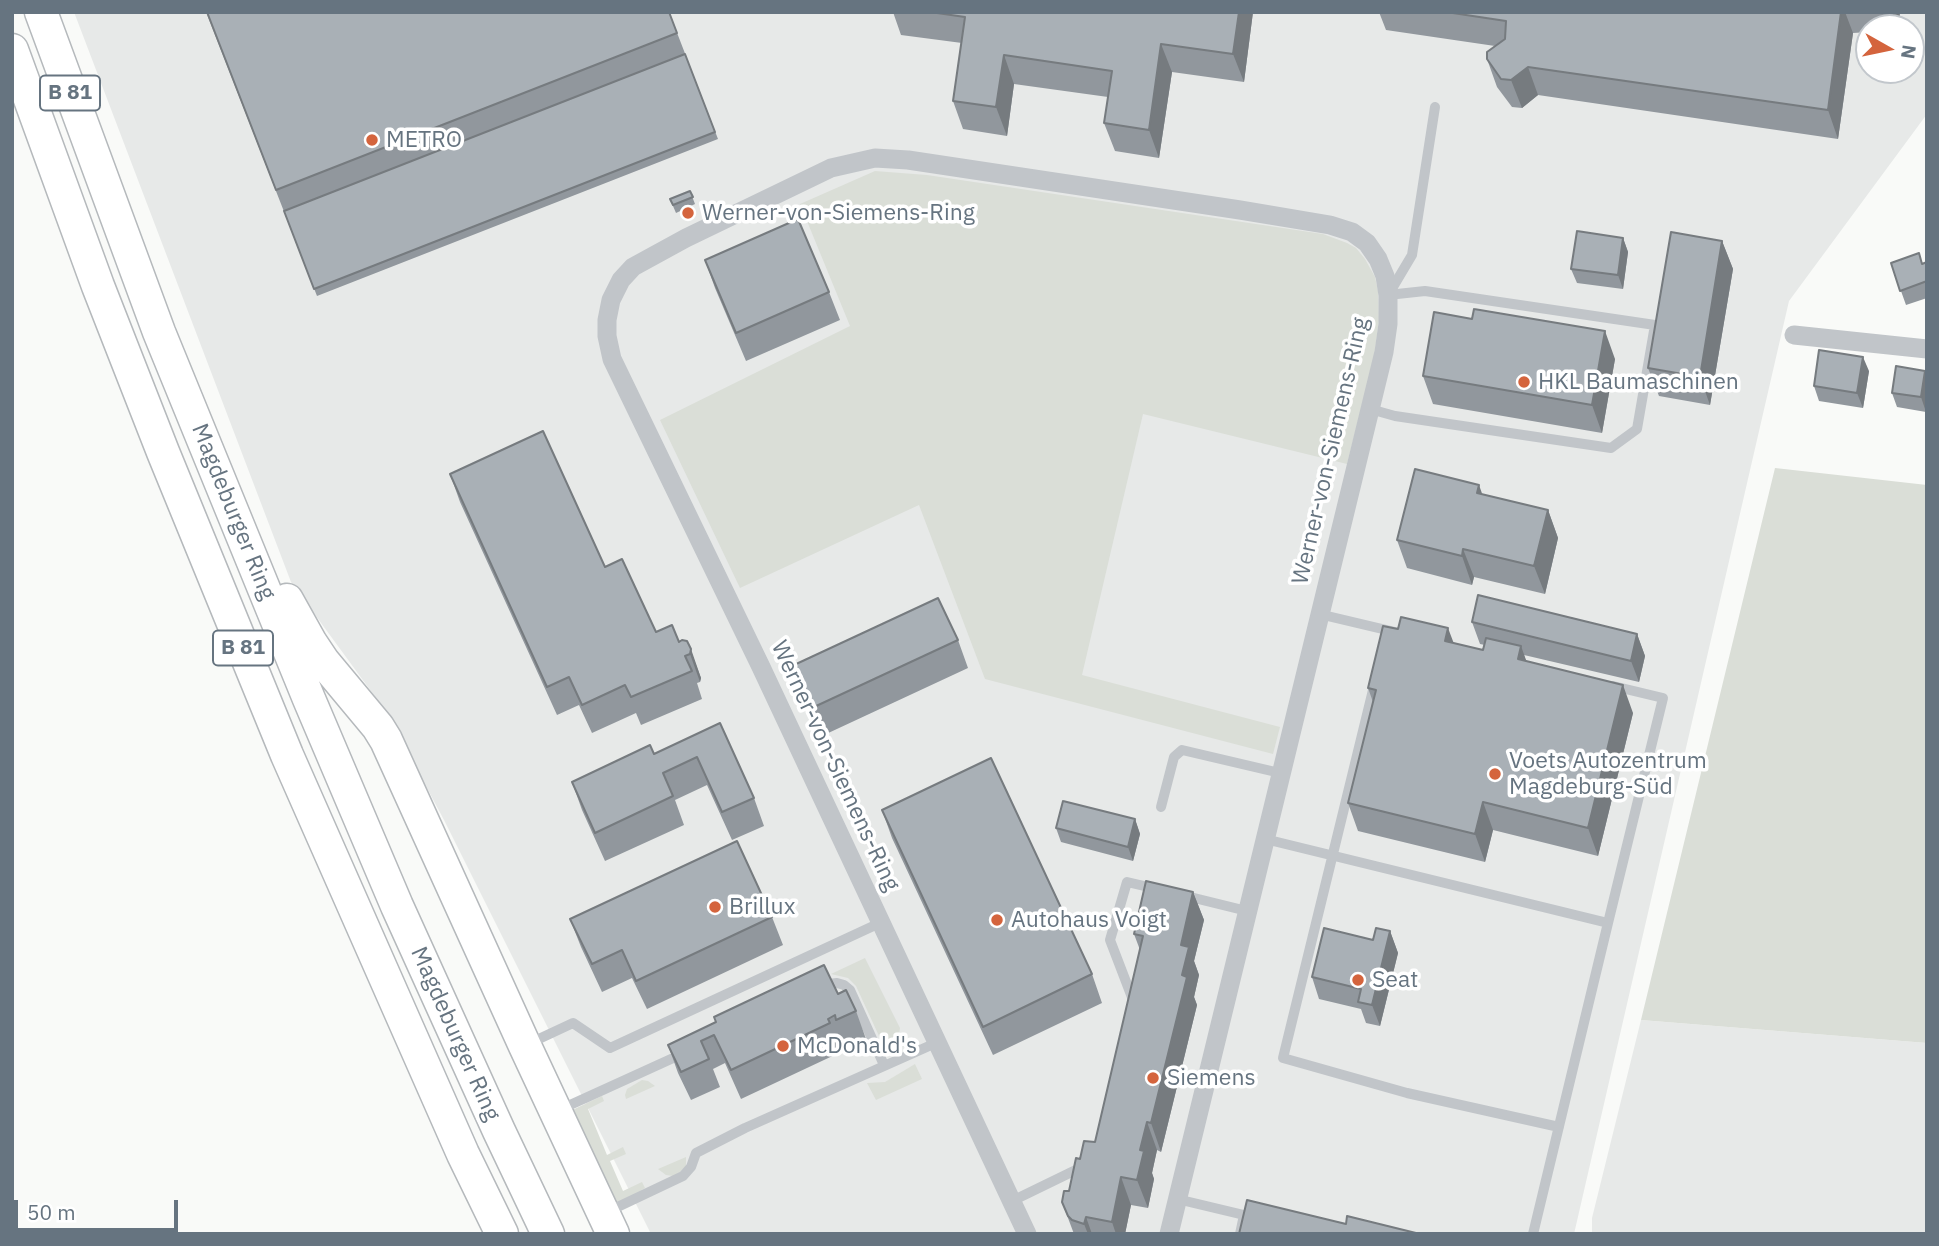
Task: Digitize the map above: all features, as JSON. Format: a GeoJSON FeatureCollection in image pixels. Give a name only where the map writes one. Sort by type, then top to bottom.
{"type":"FeatureCollection","features":[{"type":"Feature","properties":{"kind":"highway","name":"Magdeburger Ring"},"geometry":{"type":"LineString","coordinates":[[41,12],[159,332],[309,699],[397,906],[548,1234]]}},
{"type":"Feature","properties":{"kind":"highway","name":"Magdeburger Ring"},"geometry":{"type":"LineString","coordinates":[[12,50],[98,286],[287,755],[463,1154],[502,1234]]}},
{"type":"Feature","properties":{"kind":"highway"},"geometry":{"type":"LineString","coordinates":[[224,491],[260,538],[289,603],[311,643],[386,740],[608,1224]]}},
{"type":"Feature","properties":{"kind":"street","name":"Werner-von-Siemens-Ring"},"geometry":{"type":"LineString","coordinates":[[1027,1234],[755,655],[612,359],[607,336],[612,295],[624,275],[633,267],[686,238],[831,168],[875,158],[894,158],[1330,225],[1352,232],[1367,243],[1385,276],[1388,324],[1384,352],[1169,1234]]}},
{"type":"Feature","properties":{"kind":"street"},"geometry":{"type":"LineString","coordinates":[[1794,335],[1927,349]]}},
{"type":"Feature","properties":{"kind":"lane"},"geometry":{"type":"LineString","coordinates":[[1388,295],[1412,255],[1435,107]]}},
{"type":"Feature","properties":{"kind":"lane"},"geometry":{"type":"LineString","coordinates":[[1370,409],[1395,416],[1611,448],[1637,429],[1655,325],[1425,290],[1388,295]]}},
{"type":"Feature","properties":{"kind":"lane"},"geometry":{"type":"LineString","coordinates":[[1319,614],[1401,634]]}},
{"type":"Feature","properties":{"kind":"lane"},"geometry":{"type":"LineString","coordinates":[[1384,644],[1387,631]]}},
{"type":"Feature","properties":{"kind":"lane"},"geometry":{"type":"LineString","coordinates":[[1378,670],[1283,1058],[1407,1093],[1559,1127]]}},
{"type":"Feature","properties":{"kind":"lane"},"geometry":{"type":"LineString","coordinates":[[1533,1234],[1663,698],[1597,682]]}},
{"type":"Feature","properties":{"kind":"lane"},"geometry":{"type":"LineString","coordinates":[[1161,807],[1174,757],[1182,750],[1280,773]]}},
{"type":"Feature","properties":{"kind":"lane"},"geometry":{"type":"LineString","coordinates":[[1265,839],[1608,923]]}},
{"type":"Feature","properties":{"kind":"lane"},"geometry":{"type":"LineString","coordinates":[[1130,1011],[1134,998],[1110,940],[1127,882],[1167,892]]}},
{"type":"Feature","properties":{"kind":"lane"},"geometry":{"type":"LineString","coordinates":[[1181,895],[1247,911]]}},
{"type":"Feature","properties":{"kind":"lane"},"geometry":{"type":"LineString","coordinates":[[525,1046],[573,1023],[610,1048],[881,922]]}},
{"type":"Feature","properties":{"kind":"lane"},"geometry":{"type":"LineString","coordinates":[[817,990],[837,983],[850,990],[884,1065]]}},
{"type":"Feature","properties":{"kind":"lane"},"geometry":{"type":"LineString","coordinates":[[608,1224],[683,1176],[691,1167],[696,1153],[745,1128],[937,1042]]}},
{"type":"Feature","properties":{"kind":"lane"},"geometry":{"type":"LineString","coordinates":[[555,1112],[693,1049]]}},
{"type":"Feature","properties":{"kind":"lane"},"geometry":{"type":"LineString","coordinates":[[1012,1201],[1084,1167],[1095,1157]]}},
{"type":"Feature","properties":{"kind":"lane"},"geometry":{"type":"LineString","coordinates":[[1177,1199],[1249,1215],[1240,1234]]}},
{"type":"Feature","properties":{"kind":"shaded area","name":"Werner-von-Siemens-Ring"},"geometry":{"type":"Polygon","coordinates":[[[74,12],[1927,12],[1927,114],[1789,301],[1574,1234],[651,1234],[444,820],[387,713],[291,582],[74,12]]]}},
{"type":"Feature","properties":{"kind":"shaded area"},"geometry":{"type":"Polygon","coordinates":[[[875,171],[927,175],[1323,234],[1356,248],[1365,259],[1375,277],[1379,320],[1374,357],[1347,464],[1143,414],[1082,675],[1280,727],[1273,754],[985,679],[919,505],[740,588],[660,420],[850,326],[800,204],[875,171]]]}},
{"type":"Feature","properties":{"kind":"shaded area"},"geometry":{"type":"Polygon","coordinates":[[[1775,468],[1927,485],[1927,1043],[1641,1020],[1775,468]]]}},
{"type":"Feature","properties":{"kind":"shaded area"},"geometry":{"type":"Polygon","coordinates":[[[865,958],[900,1028],[896,1042],[885,1049],[856,986],[848,978],[831,974],[865,958]]]}},
{"type":"Feature","properties":{"kind":"shaded area"},"geometry":{"type":"Polygon","coordinates":[[[1641,1020],[1927,1043],[1927,1234],[1592,1234],[1592,1218],[1641,1020]]]}},
{"type":"Feature","properties":{"kind":"shaded area"},"geometry":{"type":"Polygon","coordinates":[[[915,1064],[922,1079],[876,1100],[867,1083],[885,1082],[915,1064]]]}},
{"type":"Feature","properties":{"kind":"shaded area"},"geometry":{"type":"Polygon","coordinates":[[[642,1080],[655,1086],[626,1099],[627,1089],[642,1080]]]}},
{"type":"Feature","properties":{"kind":"shaded area"},"geometry":{"type":"Polygon","coordinates":[[[602,1096],[604,1101],[588,1109],[607,1155],[623,1147],[626,1154],[610,1161],[623,1191],[642,1182],[645,1188],[620,1203],[611,1202],[568,1112],[602,1096]]]}},
{"type":"Feature","properties":{"kind":"shaded area"},"geometry":{"type":"Polygon","coordinates":[[[686,1157],[686,1166],[678,1174],[666,1175],[658,1169],[686,1157]]]}},
{"type":"Feature","properties":{"kind":"building","name":"METRO"},"geometry":{"type":"Polygon","coordinates":[[[207,12],[669,12],[677,33],[276,190],[207,12]]]}},
{"type":"Feature","properties":{"kind":"building"},"geometry":{"type":"Polygon","coordinates":[[[930,12],[1239,12],[1233,54],[1161,44],[1149,130],[1104,123],[1112,71],[1004,55],[996,107],[953,101],[965,17],[930,12]]]}},
{"type":"Feature","properties":{"kind":"building"},"geometry":{"type":"Polygon","coordinates":[[[1446,12],[1841,12],[1828,110],[1528,67],[1511,80],[1501,79],[1487,59],[1487,52],[1505,39],[1506,21],[1446,12]]]}},
{"type":"Feature","properties":{"kind":"building"},"geometry":{"type":"Polygon","coordinates":[[[685,54],[715,132],[314,289],[284,211],[685,54]]]}},
{"type":"Feature","properties":{"kind":"building"},"geometry":{"type":"Polygon","coordinates":[[[690,191],[693,197],[673,205],[670,199],[690,191]]]}},
{"type":"Feature","properties":{"kind":"building"},"geometry":{"type":"Polygon","coordinates":[[[798,219],[829,292],[736,333],[705,260],[798,219]]]}},
{"type":"Feature","properties":{"kind":"building"},"geometry":{"type":"Polygon","coordinates":[[[1577,231],[1623,238],[1618,275],[1571,269],[1577,231]]]}},
{"type":"Feature","properties":{"kind":"building"},"geometry":{"type":"Polygon","coordinates":[[[1671,232],[1722,241],[1700,377],[1648,368],[1671,232]]]}},
{"type":"Feature","properties":{"kind":"building"},"geometry":{"type":"Polygon","coordinates":[[[1919,253],[1922,264],[1927,262],[1927,281],[1900,291],[1891,263],[1919,253]]]}},
{"type":"Feature","properties":{"kind":"building"},"geometry":{"type":"Polygon","coordinates":[[[1474,309],[1605,331],[1592,405],[1423,376],[1434,312],[1472,319],[1474,309]]]}},
{"type":"Feature","properties":{"kind":"building"},"geometry":{"type":"Polygon","coordinates":[[[1819,350],[1863,357],[1857,393],[1814,386],[1819,350]]]}},
{"type":"Feature","properties":{"kind":"building"},"geometry":{"type":"Polygon","coordinates":[[[1896,366],[1925,371],[1921,397],[1892,393],[1896,366]]]}},
{"type":"Feature","properties":{"kind":"building"},"geometry":{"type":"Polygon","coordinates":[[[543,431],[605,567],[622,559],[656,632],[672,625],[679,642],[687,641],[691,649],[690,654],[685,656],[692,671],[631,697],[625,685],[582,705],[569,677],[547,687],[450,474],[543,431]]]}},
{"type":"Feature","properties":{"kind":"building"},"geometry":{"type":"Polygon","coordinates":[[[1415,469],[1479,485],[1477,493],[1548,510],[1534,566],[1463,549],[1462,556],[1397,540],[1415,469]]]}},
{"type":"Feature","properties":{"kind":"building"},"geometry":{"type":"Polygon","coordinates":[[[1478,595],[1637,634],[1631,661],[1472,622],[1478,595]]]}},
{"type":"Feature","properties":{"kind":"building"},"geometry":{"type":"Polygon","coordinates":[[[938,598],[958,640],[814,707],[794,665],[938,598]]]}},
{"type":"Feature","properties":{"kind":"building","name":"Voets Autozentrum Magdeburg-Süd"},"geometry":{"type":"Polygon","coordinates":[[[1401,617],[1448,628],[1445,641],[1483,650],[1486,638],[1521,646],[1518,659],[1623,685],[1588,828],[1483,802],[1475,834],[1348,803],[1376,690],[1368,688],[1383,626],[1398,629],[1401,617]]]}},
{"type":"Feature","properties":{"kind":"building"},"geometry":{"type":"Polygon","coordinates":[[[720,723],[754,798],[722,812],[697,757],[663,773],[673,796],[595,833],[572,782],[650,745],[654,754],[720,723]]]}},
{"type":"Feature","properties":{"kind":"building","name":"Autohaus Voigt"},"geometry":{"type":"Polygon","coordinates":[[[991,758],[1092,974],[983,1027],[882,810],[991,758]]]}},
{"type":"Feature","properties":{"kind":"building"},"geometry":{"type":"Polygon","coordinates":[[[1063,801],[1135,819],[1128,847],[1056,828],[1063,801]]]}},
{"type":"Feature","properties":{"kind":"building","name":"Brillux"},"geometry":{"type":"Polygon","coordinates":[[[737,841],[772,917],[636,981],[622,950],[592,964],[570,919],[737,841]]]}},
{"type":"Feature","properties":{"kind":"building","name":"Siemens"},"geometry":{"type":"Polygon","coordinates":[[[1146,881],[1193,892],[1181,945],[1189,947],[1182,975],[1187,977],[1151,1123],[1147,1122],[1140,1150],[1144,1151],[1137,1180],[1121,1177],[1112,1222],[1086,1217],[1084,1224],[1068,1216],[1062,1202],[1064,1191],[1069,1191],[1076,1158],[1080,1159],[1084,1141],[1095,1142],[1143,936],[1134,934],[1146,881]]]}},
{"type":"Feature","properties":{"kind":"building"},"geometry":{"type":"Polygon","coordinates":[[[1324,928],[1373,940],[1376,928],[1390,931],[1372,1005],[1358,1002],[1361,989],[1312,977],[1324,928]]]}},
{"type":"Feature","properties":{"kind":"building"},"geometry":{"type":"Polygon","coordinates":[[[824,965],[838,994],[846,990],[856,1011],[836,1020],[835,1015],[828,1019],[830,1023],[731,1070],[714,1035],[701,1041],[709,1059],[681,1072],[668,1045],[716,1022],[714,1017],[824,965]]]}},
{"type":"Feature","properties":{"kind":"building"},"geometry":{"type":"Polygon","coordinates":[[[1247,1200],[1346,1224],[1347,1216],[1420,1234],[1239,1234],[1247,1200]]]}},
{"type":"Feature","properties":{"kind":"place","name":"METRO"},"geometry":{"type":"Point","coordinates":[372,140]}},
{"type":"Feature","properties":{"kind":"place","name":"Werner-von-Siemens-Ring"},"geometry":{"type":"Point","coordinates":[688,213]}},
{"type":"Feature","properties":{"kind":"place","name":"HKL Baumaschinen"},"geometry":{"type":"Point","coordinates":[1524,382]}},
{"type":"Feature","properties":{"kind":"place","name":"Voets Autozentrum Magdeburg-Süd"},"geometry":{"type":"Point","coordinates":[1495,774]}},
{"type":"Feature","properties":{"kind":"place","name":"Brillux"},"geometry":{"type":"Point","coordinates":[715,907]}},
{"type":"Feature","properties":{"kind":"place","name":"Autohaus Voigt"},"geometry":{"type":"Point","coordinates":[997,920]}},
{"type":"Feature","properties":{"kind":"place","name":"Seat"},"geometry":{"type":"Point","coordinates":[1358,980]}},
{"type":"Feature","properties":{"kind":"place","name":"McDonald's"},"geometry":{"type":"Point","coordinates":[783,1046]}},
{"type":"Feature","properties":{"kind":"place","name":"Siemens"},"geometry":{"type":"Point","coordinates":[1153,1078]}}]}
